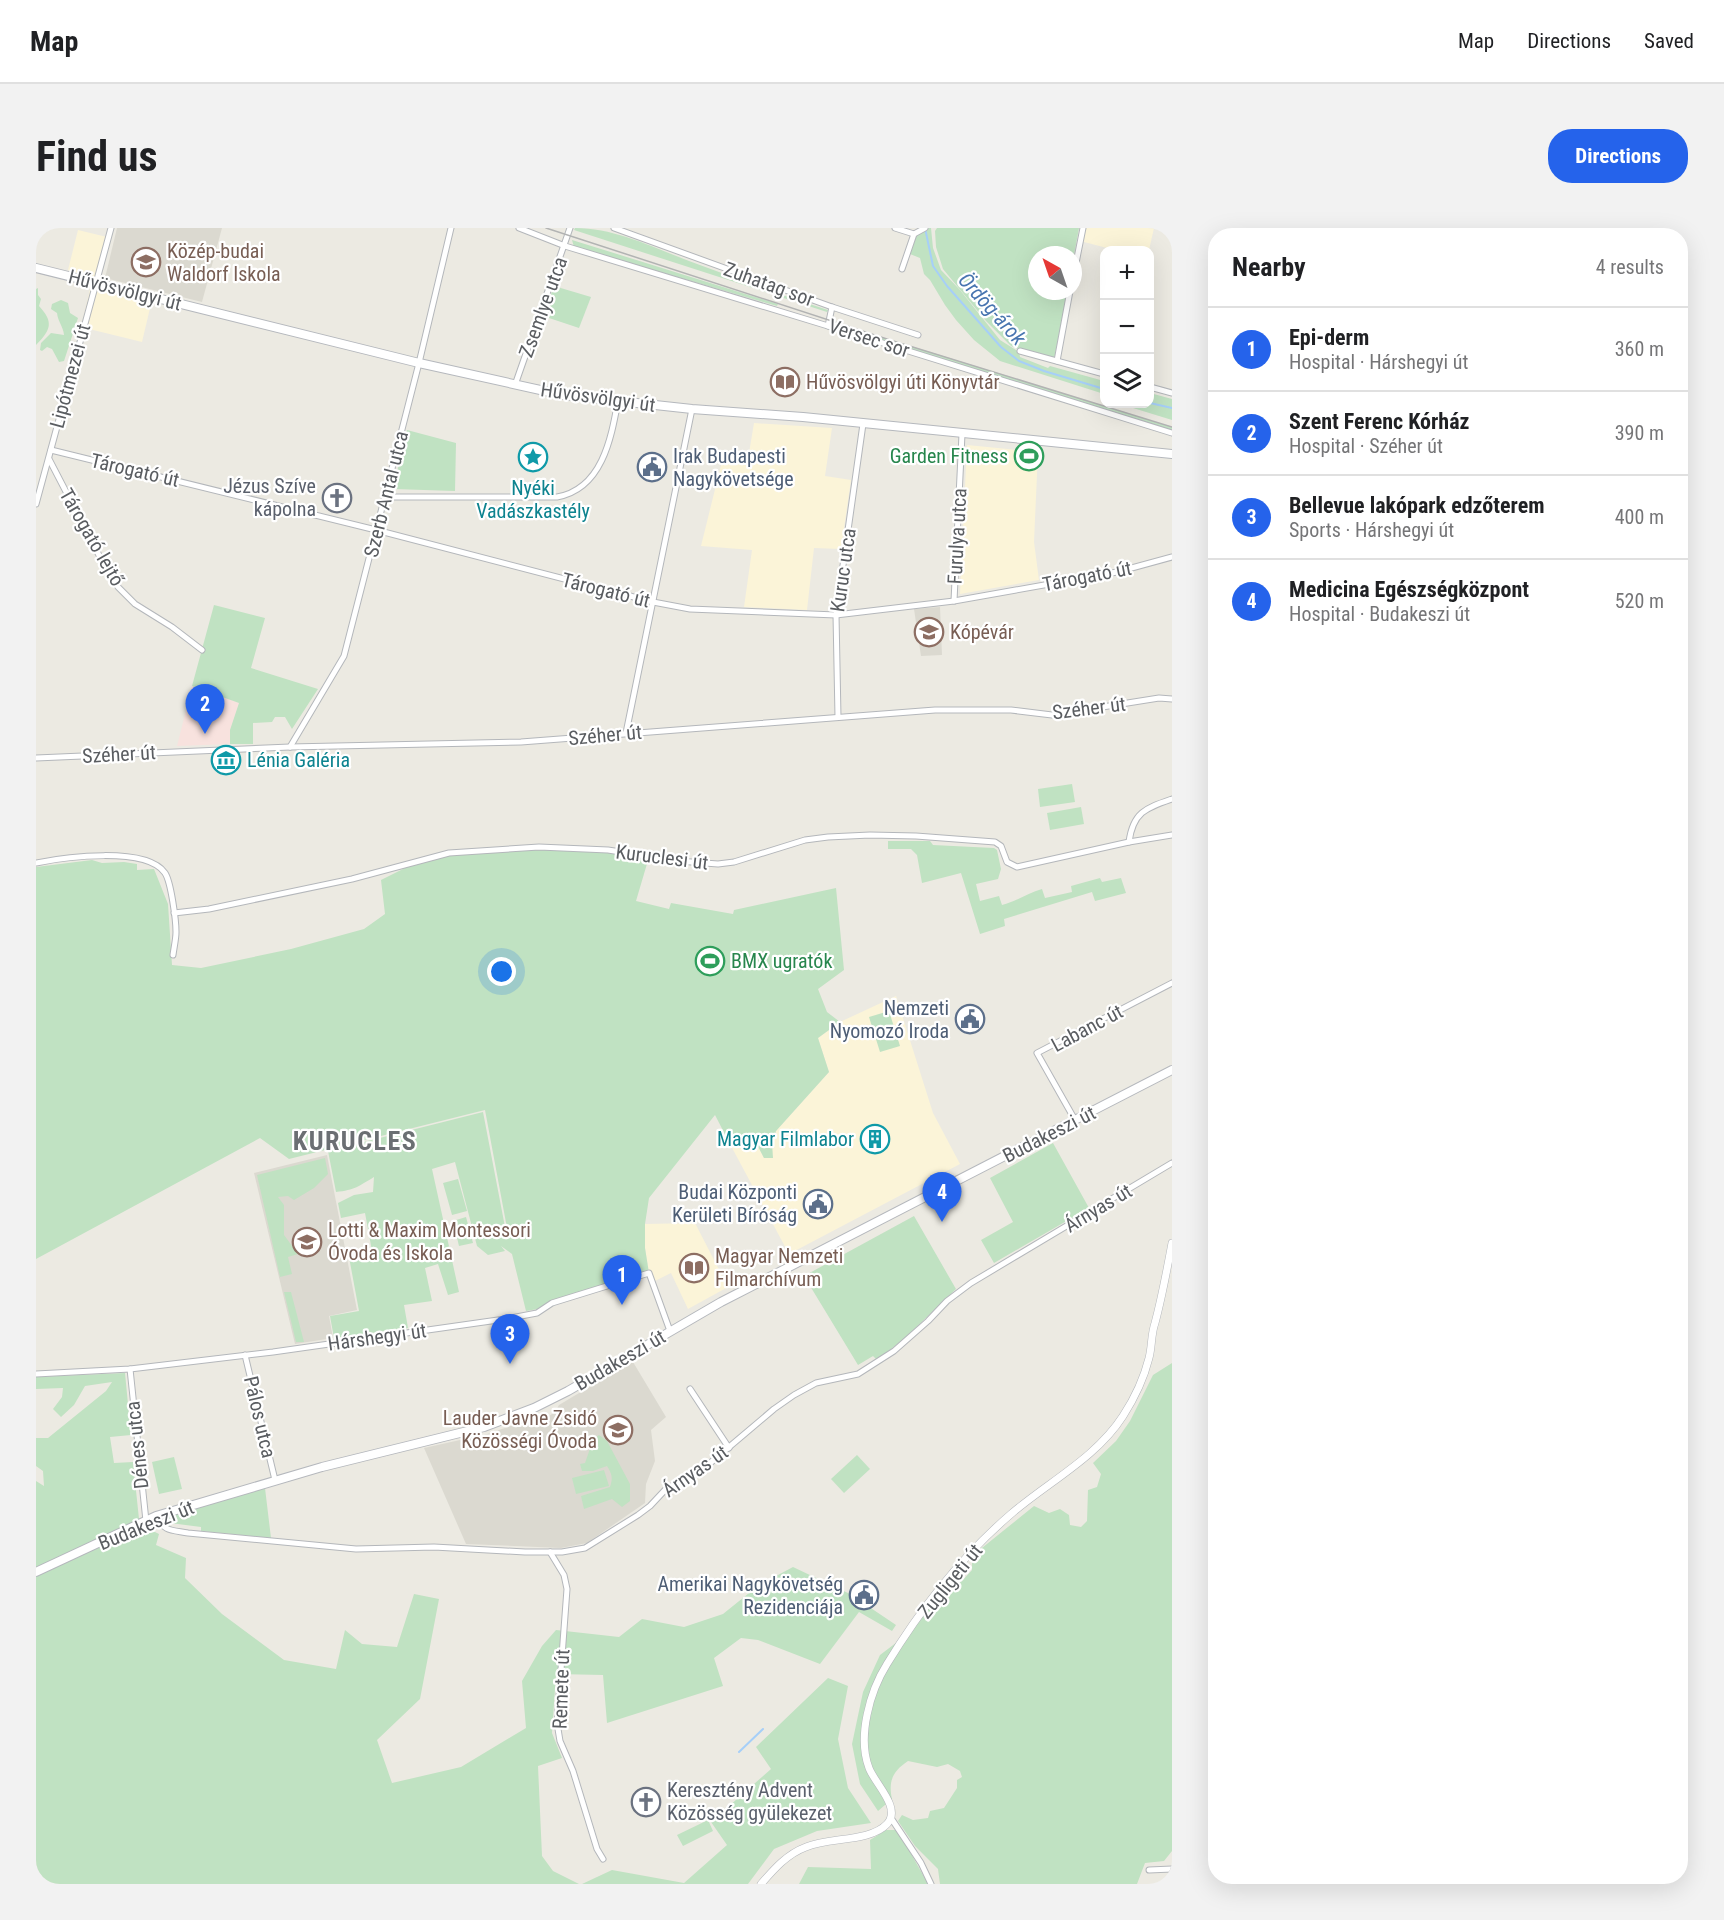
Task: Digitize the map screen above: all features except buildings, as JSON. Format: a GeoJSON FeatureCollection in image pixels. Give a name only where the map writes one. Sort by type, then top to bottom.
{"type":"FeatureCollection","features":[{"type":"Feature","properties":{"kind":"main road","name":"Hűvösvölgyi út"},"geometry":{"type":"LineString","coordinates":[[36,268],[419,363],[564,395],[1172,454]]}},
{"type":"Feature","properties":{"kind":"main road","name":"Budakeszi út"},"geometry":{"type":"LineString","coordinates":[[36,1572],[156,1516],[275,1480],[466,1432],[524,1412],[568,1391],[721,1302],[1172,1071]]}},
{"type":"Feature","properties":{"kind":"street","name":"Lipótmezei út"},"geometry":{"type":"LineString","coordinates":[[36,504],[111,228]]}},
{"type":"Feature","properties":{"kind":"street","name":"Szerb Antal utca"},"geometry":{"type":"LineString","coordinates":[[290,747],[344,656],[451,228]]}},
{"type":"Feature","properties":{"kind":"street","name":"Versec sor"},"geometry":{"type":"LineString","coordinates":[[519,228],[565,246],[1172,433]]}},
{"type":"Feature","properties":{"kind":"street","name":"Zsemlye utca"},"geometry":{"type":"LineString","coordinates":[[515,385],[570,228]]}},
{"type":"Feature","properties":{"kind":"street","name":"Zuhatag sor"},"geometry":{"type":"LineString","coordinates":[[620,228],[642,239],[832,307],[918,335]]}},
{"type":"Feature","properties":{"kind":"street"},"geometry":{"type":"LineString","coordinates":[[895,228],[915,233],[926,228]]}},
{"type":"Feature","properties":{"kind":"street"},"geometry":{"type":"LineString","coordinates":[[1079,246],[1083,228]]}},
{"type":"Feature","properties":{"kind":"street"},"geometry":{"type":"LineString","coordinates":[[902,269],[915,233]]}},
{"type":"Feature","properties":{"kind":"street"},"geometry":{"type":"LineString","coordinates":[[1057,361],[1068,300]]}},
{"type":"Feature","properties":{"kind":"street"},"geometry":{"type":"LineString","coordinates":[[828,326],[832,307]]}},
{"type":"Feature","properties":{"kind":"street"},"geometry":{"type":"LineString","coordinates":[[1020,351],[1100,373]]}},
{"type":"Feature","properties":{"kind":"street"},"geometry":{"type":"LineString","coordinates":[[1154,388],[1172,393]]}},
{"type":"Feature","properties":{"kind":"street"},"geometry":{"type":"LineString","coordinates":[[385,497],[557,496],[574,492],[594,475],[603,460],[618,401]]}},
{"type":"Feature","properties":{"kind":"street"},"geometry":{"type":"LineString","coordinates":[[626,734],[692,409]]}},
{"type":"Feature","properties":{"kind":"street","name":"Kuruc utca"},"geometry":{"type":"LineString","coordinates":[[838,717],[836,615],[863,424]]}},
{"type":"Feature","properties":{"kind":"street","name":"Furulya utca"},"geometry":{"type":"LineString","coordinates":[[954,601],[962,434]]}},
{"type":"Feature","properties":{"kind":"street","name":"Tárogató út"},"geometry":{"type":"LineString","coordinates":[[51,450],[376,530],[653,602],[690,609],[836,615],[954,601],[1117,572],[1172,557]]}},
{"type":"Feature","properties":{"kind":"street","name":"Tárogató lejtő"},"geometry":{"type":"LineString","coordinates":[[48,459],[102,561],[118,586],[135,604],[172,627],[202,650]]}},
{"type":"Feature","properties":{"kind":"street","name":"Széher út"},"geometry":{"type":"LineString","coordinates":[[36,758],[290,747],[501,743],[935,710],[1011,710],[1052,715],[1158,699],[1172,699]]}},
{"type":"Feature","properties":{"kind":"street"},"geometry":{"type":"LineString","coordinates":[[1129,842],[1131,831],[1140,814],[1149,807],[1172,799]]}},
{"type":"Feature","properties":{"kind":"street","name":"Kuruclesi út"},"geometry":{"type":"LineString","coordinates":[[174,914],[209,909],[352,879],[449,853],[539,847],[608,850],[678,861],[718,864],[734,862],[805,840],[870,835],[916,836],[995,842],[1001,846],[1007,862],[1017,867],[1129,842],[1172,835]]}},
{"type":"Feature","properties":{"kind":"street"},"geometry":{"type":"LineString","coordinates":[[36,863],[113,855],[124,855],[153,863],[165,873],[174,914],[176,932],[173,955]]}},
{"type":"Feature","properties":{"kind":"street","name":"Labanc út"},"geometry":{"type":"LineString","coordinates":[[1075,1120],[1037,1053],[1172,983]]}},
{"type":"Feature","properties":{"kind":"street","name":"Árnyas út"},"geometry":{"type":"LineString","coordinates":[[156,1516],[165,1529],[188,1533],[344,1548],[434,1547],[562,1552],[585,1548],[638,1515],[665,1490],[709,1464],[774,1409],[795,1395],[816,1383],[858,1374],[910,1337],[947,1301],[971,1283],[1172,1163]]}},
{"type":"Feature","properties":{"kind":"street","name":"Zugligeti út"},"geometry":{"type":"LineString","coordinates":[[891,1818],[892,1809],[872,1776],[865,1754],[868,1713],[876,1683],[908,1632],[968,1555],[1012,1513],[1098,1447],[1123,1416],[1149,1359],[1172,1243]]}},
{"type":"Feature","properties":{"kind":"street","name":"Hárshegyi út"},"geometry":{"type":"LineString","coordinates":[[36,1374],[130,1369],[505,1319],[537,1313],[552,1304],[649,1273],[670,1330]]}},
{"type":"Feature","properties":{"kind":"street","name":"Pálos utca"},"geometry":{"type":"LineString","coordinates":[[245,1355],[275,1480]]}},
{"type":"Feature","properties":{"kind":"street","name":"Dénes utca"},"geometry":{"type":"LineString","coordinates":[[130,1369],[146,1521]]}},
{"type":"Feature","properties":{"kind":"street"},"geometry":{"type":"LineString","coordinates":[[690,1389],[729,1448]]}},
{"type":"Feature","properties":{"kind":"street","name":"Remete út"},"geometry":{"type":"LineString","coordinates":[[550,1552],[564,1575],[567,1589],[557,1723],[560,1741],[573,1771],[597,1849],[603,1859]]}},
{"type":"Feature","properties":{"kind":"street"},"geometry":{"type":"LineString","coordinates":[[761,1884],[783,1860],[806,1846],[872,1834],[881,1829],[891,1818],[921,1863],[931,1884]]}},
{"type":"Feature","properties":{"kind":"street"},"geometry":{"type":"LineString","coordinates":[[1149,1870],[1172,1869]]}},
{"type":"Feature","properties":{"kind":"shaded area","name":"Közép-budai Waldorf Iskola"},"geometry":{"type":"Polygon","coordinates":[[[117,228],[222,228],[202,302],[105,278],[117,228]]]}},
{"type":"Feature","properties":{"kind":"shaded area"},"geometry":{"type":"Polygon","coordinates":[[[1083,228],[1154,228],[1150,246],[1100,246],[1080,241],[1083,228]]]}},
{"type":"Feature","properties":{"kind":"shaded area"},"geometry":{"type":"Polygon","coordinates":[[[78,230],[111,238],[97,290],[151,304],[142,342],[81,327],[93,277],[68,270],[78,230]]]}},
{"type":"Feature","properties":{"kind":"shaded area"},"geometry":{"type":"Polygon","coordinates":[[[754,423],[832,428],[825,476],[851,480],[841,549],[814,548],[807,610],[744,607],[752,550],[701,546],[722,461],[747,465],[754,423]]]}},
{"type":"Feature","properties":{"kind":"shaded area"},"geometry":{"type":"Polygon","coordinates":[[[967,445],[1038,452],[1034,542],[1039,580],[960,594],[967,445]]]}},
{"type":"Feature","properties":{"kind":"shaded area","name":"Kópévár"},"geometry":{"type":"Polygon","coordinates":[[[940,607],[942,655],[921,656],[914,609],[940,607]]]}},
{"type":"Feature","properties":{"kind":"shaded area"},"geometry":{"type":"Polygon","coordinates":[[[192,686],[239,703],[230,730],[230,744],[177,746],[192,686]]]}},
{"type":"Feature","properties":{"kind":"shaded area"},"geometry":{"type":"Polygon","coordinates":[[[896,996],[933,1113],[960,1164],[789,1254],[730,1144],[751,1133],[764,1158],[776,1131],[829,1072],[818,1038],[840,1022],[896,996]]]}},
{"type":"Feature","properties":{"kind":"shaded area","name":"Lotti & Maxim Montessori Óvoda és Iskola"},"geometry":{"type":"Polygon","coordinates":[[[327,1155],[357,1310],[329,1316],[333,1338],[295,1344],[254,1173],[327,1155]]]}},
{"type":"Feature","properties":{"kind":"shaded area"},"geometry":{"type":"Polygon","coordinates":[[[695,1223],[728,1287],[688,1309],[671,1273],[655,1281],[649,1273],[645,1248],[645,1224],[695,1223]]]}},
{"type":"Feature","properties":{"kind":"shaded area"},"geometry":{"type":"Polygon","coordinates":[[[633,1362],[666,1417],[651,1430],[655,1461],[646,1484],[645,1503],[587,1543],[561,1548],[466,1544],[424,1448],[487,1434],[531,1419],[549,1416],[559,1405],[633,1362]]]}},
{"type":"Feature","properties":{"kind":"green space"},"geometry":{"type":"Polygon","coordinates":[[[575,228],[604,231],[633,239],[828,310],[827,312],[574,230],[575,228]]]}},
{"type":"Feature","properties":{"kind":"green space"},"geometry":{"type":"Polygon","coordinates":[[[931,228],[933,248],[941,270],[1000,340],[1019,352],[1020,357],[1048,368],[1050,366],[1100,380],[1100,393],[1000,361],[974,340],[956,320],[924,274],[920,258],[910,254],[916,235],[931,228]]]}},
{"type":"Feature","properties":{"kind":"green space"},"geometry":{"type":"Polygon","coordinates":[[[937,228],[1079,228],[1076,246],[1028,246],[1028,300],[1066,300],[1054,359],[1011,346],[986,321],[943,269],[936,247],[935,231],[937,228]]]}},
{"type":"Feature","properties":{"kind":"green space"},"geometry":{"type":"Polygon","coordinates":[[[572,240],[778,304],[777,306],[574,247],[572,240]]]}},
{"type":"Feature","properties":{"kind":"green space"},"geometry":{"type":"Polygon","coordinates":[[[554,286],[591,297],[579,328],[543,316],[554,286]]]}},
{"type":"Feature","properties":{"kind":"green space"},"geometry":{"type":"Polygon","coordinates":[[[38,288],[38,295],[41,299],[39,306],[49,321],[49,326],[36,345],[36,289],[38,288]]]}},
{"type":"Feature","properties":{"kind":"green space"},"geometry":{"type":"Polygon","coordinates":[[[61,300],[68,303],[70,313],[78,318],[64,361],[59,362],[52,349],[47,347],[40,350],[41,343],[51,333],[64,335],[57,313],[51,309],[52,304],[61,300]]]}},
{"type":"Feature","properties":{"kind":"green space"},"geometry":{"type":"Polygon","coordinates":[[[872,334],[1100,405],[1100,408],[871,337],[872,334]]]}},
{"type":"Feature","properties":{"kind":"green space"},"geometry":{"type":"Polygon","coordinates":[[[1154,394],[1172,399],[1172,420],[1133,408],[1154,408],[1154,394]]]}},
{"type":"Feature","properties":{"kind":"green space"},"geometry":{"type":"Polygon","coordinates":[[[1101,408],[1111,408],[1172,427],[1172,430],[1101,408]]]}},
{"type":"Feature","properties":{"kind":"green space"},"geometry":{"type":"Polygon","coordinates":[[[407,430],[456,443],[455,491],[393,489],[407,430]]]}},
{"type":"Feature","properties":{"kind":"green space"},"geometry":{"type":"Polygon","coordinates":[[[214,605],[265,618],[251,668],[318,689],[292,729],[285,717],[275,717],[272,722],[253,723],[253,744],[230,744],[230,730],[239,703],[192,686],[214,605]]]}},
{"type":"Feature","properties":{"kind":"green space"},"geometry":{"type":"Polygon","coordinates":[[[1072,784],[1075,802],[1040,807],[1038,789],[1072,784]]]}},
{"type":"Feature","properties":{"kind":"green space"},"geometry":{"type":"Polygon","coordinates":[[[1081,807],[1084,824],[1050,830],[1047,813],[1081,807]]]}},
{"type":"Feature","properties":{"kind":"green space"},"geometry":{"type":"Polygon","coordinates":[[[888,841],[930,841],[933,845],[994,848],[997,850],[1001,869],[998,879],[976,884],[980,901],[999,896],[1002,905],[1042,889],[1045,898],[1072,892],[1071,886],[1100,878],[1102,882],[1121,878],[1126,893],[1095,901],[1092,892],[1004,919],[1005,926],[980,934],[961,873],[922,883],[917,855],[911,849],[888,849],[888,841]]]}},
{"type":"Feature","properties":{"kind":"green space"},"geometry":{"type":"Polygon","coordinates":[[[539,847],[608,850],[649,857],[636,901],[669,909],[671,903],[733,914],[734,910],[836,888],[844,970],[818,989],[827,1012],[840,1022],[818,1038],[829,1072],[776,1131],[772,1143],[773,1158],[764,1158],[751,1133],[730,1144],[715,1115],[649,1198],[645,1224],[645,1248],[649,1273],[638,1273],[552,1301],[538,1309],[526,1311],[512,1254],[501,1246],[505,1251],[488,1255],[477,1246],[455,1162],[432,1169],[459,1292],[448,1295],[438,1264],[425,1268],[432,1301],[404,1305],[408,1328],[334,1338],[330,1316],[359,1311],[349,1257],[372,1251],[365,1213],[341,1218],[338,1203],[354,1195],[373,1192],[374,1177],[352,1189],[336,1192],[328,1151],[483,1112],[505,1227],[500,1233],[500,1238],[507,1228],[485,1110],[289,1159],[260,1138],[36,1259],[36,867],[92,860],[102,863],[137,864],[137,870],[154,869],[168,904],[172,965],[201,968],[291,949],[364,929],[385,914],[381,880],[419,861],[441,854],[539,847]]]}},
{"type":"Feature","properties":{"kind":"green space"},"geometry":{"type":"Polygon","coordinates":[[[889,1011],[900,1046],[880,1052],[869,1017],[889,1011]]]}},
{"type":"Feature","properties":{"kind":"green space"},"geometry":{"type":"Polygon","coordinates":[[[1053,1143],[1089,1208],[994,1263],[981,1240],[1013,1222],[990,1178],[1053,1143]]]}},
{"type":"Feature","properties":{"kind":"green space"},"geometry":{"type":"Polygon","coordinates":[[[325,1158],[328,1174],[314,1188],[294,1200],[288,1196],[278,1197],[284,1205],[284,1235],[298,1254],[288,1257],[292,1274],[280,1277],[257,1175],[325,1158]]]}},
{"type":"Feature","properties":{"kind":"green space"},"geometry":{"type":"Polygon","coordinates":[[[458,1179],[467,1211],[452,1215],[443,1183],[458,1179]]]}},
{"type":"Feature","properties":{"kind":"green space"},"geometry":{"type":"Polygon","coordinates":[[[914,1216],[956,1289],[905,1338],[877,1360],[873,1356],[858,1365],[804,1276],[914,1216]]]}},
{"type":"Feature","properties":{"kind":"green space"},"geometry":{"type":"Polygon","coordinates":[[[466,1217],[473,1243],[459,1246],[453,1221],[466,1217]]]}},
{"type":"Feature","properties":{"kind":"green space"},"geometry":{"type":"Polygon","coordinates":[[[284,1292],[291,1292],[304,1342],[296,1342],[284,1292]]]}},
{"type":"Feature","properties":{"kind":"green space"},"geometry":{"type":"Polygon","coordinates":[[[1172,1363],[1172,1851],[1164,1861],[1145,1863],[1137,1884],[940,1884],[938,1869],[915,1846],[898,1821],[902,1815],[913,1820],[928,1818],[930,1811],[944,1808],[957,1788],[957,1780],[962,1777],[960,1771],[948,1764],[937,1767],[908,1761],[893,1777],[892,1799],[878,1811],[860,1784],[852,1744],[863,1692],[880,1655],[909,1633],[950,1581],[961,1582],[972,1570],[972,1556],[1034,1506],[1049,1513],[1060,1509],[1069,1515],[1070,1525],[1081,1527],[1087,1521],[1088,1490],[1097,1487],[1101,1474],[1093,1463],[1116,1441],[1130,1421],[1153,1375],[1172,1363]]]}},
{"type":"Feature","properties":{"kind":"green space"},"geometry":{"type":"Polygon","coordinates":[[[125,1373],[131,1435],[110,1437],[114,1463],[133,1462],[139,1519],[147,1528],[159,1534],[156,1545],[186,1558],[185,1578],[222,1614],[284,1660],[336,1669],[345,1630],[362,1644],[397,1647],[414,1594],[439,1599],[420,1699],[377,1740],[392,1783],[461,1767],[526,1728],[522,1681],[542,1646],[556,1630],[619,1637],[642,1619],[684,1627],[723,1614],[759,1585],[793,1567],[850,1594],[896,1625],[892,1631],[859,1612],[820,1664],[758,1640],[741,1638],[714,1658],[723,1686],[607,1723],[603,1675],[556,1674],[552,1733],[562,1758],[538,1766],[542,1856],[553,1871],[579,1884],[36,1884],[36,1481],[44,1486],[43,1471],[36,1466],[36,1438],[48,1438],[106,1391],[112,1382],[85,1386],[74,1405],[61,1417],[53,1409],[62,1397],[63,1388],[36,1389],[36,1377],[125,1373]]]}},
{"type":"Feature","properties":{"kind":"green space"},"geometry":{"type":"Polygon","coordinates":[[[599,1435],[607,1441],[630,1484],[630,1501],[622,1507],[612,1499],[584,1509],[581,1496],[610,1487],[611,1484],[612,1476],[607,1466],[593,1471],[582,1471],[580,1464],[585,1463],[593,1440],[599,1435]]]}},
{"type":"Feature","properties":{"kind":"green space"},"geometry":{"type":"Polygon","coordinates":[[[857,1455],[870,1469],[844,1493],[831,1479],[857,1455]]]}},
{"type":"Feature","properties":{"kind":"green space"},"geometry":{"type":"Polygon","coordinates":[[[174,1457],[182,1489],[159,1494],[152,1462],[174,1457]]]}},
{"type":"Feature","properties":{"kind":"green space"},"geometry":{"type":"Polygon","coordinates":[[[604,1470],[609,1486],[576,1494],[572,1478],[604,1470]]]}},
{"type":"Feature","properties":{"kind":"green space"},"geometry":{"type":"Polygon","coordinates":[[[265,1488],[271,1538],[201,1531],[201,1527],[170,1523],[170,1526],[166,1525],[166,1517],[265,1488]]]}},
{"type":"Feature","properties":{"kind":"green space"},"geometry":{"type":"Polygon","coordinates":[[[828,1678],[848,1686],[838,1739],[848,1788],[871,1823],[817,1831],[774,1849],[748,1884],[582,1884],[612,1870],[684,1883],[727,1845],[711,1822],[771,1769],[756,1747],[828,1678]]]}},
{"type":"Feature","properties":{"kind":"green space"},"geometry":{"type":"Polygon","coordinates":[[[708,1820],[713,1831],[683,1846],[677,1835],[708,1820]]]}},
{"type":"Feature","properties":{"kind":"green space"},"geometry":{"type":"Polygon","coordinates":[[[886,1830],[896,1830],[900,1834],[928,1884],[799,1884],[808,1867],[871,1869],[870,1840],[886,1830]]]}},
{"type":"Feature","properties":{"kind":"waterway","name":"Ördög-árok"},"geometry":{"type":"LineString","coordinates":[[925,228],[933,266],[947,286],[1001,347],[1019,361],[1100,388]]}},
{"type":"Feature","properties":{"kind":"waterway","name":"Ördög-árok"},"geometry":{"type":"LineString","coordinates":[[1154,404],[1172,408]]}},
{"type":"Feature","properties":{"kind":"waterway"},"geometry":{"type":"LineString","coordinates":[[739,1752],[763,1729]]}},
{"type":"Feature","properties":{"kind":"tram line"},"geometry":{"type":"LineString","coordinates":[[546,228],[890,340],[1172,427]]}},
{"type":"Feature","properties":{"kind":"place","name":"Közép-budai Waldorf Iskola"},"geometry":{"type":"Point","coordinates":[146,262]}},
{"type":"Feature","properties":{"kind":"place","name":"Hűvösvölgyi úti Könyvtár"},"geometry":{"type":"Point","coordinates":[785,382]}},
{"type":"Feature","properties":{"kind":"place","name":"Garden Fitness"},"geometry":{"type":"Point","coordinates":[1029,456]}},
{"type":"Feature","properties":{"kind":"place","name":"Nyéki Vadászkastély"},"geometry":{"type":"Point","coordinates":[533,457]}},
{"type":"Feature","properties":{"kind":"place","name":"Irak Budapesti Nagykövetsége"},"geometry":{"type":"Point","coordinates":[652,467]}},
{"type":"Feature","properties":{"kind":"place","name":"Jézus Szíve kápolna"},"geometry":{"type":"Point","coordinates":[337,498]}},
{"type":"Feature","properties":{"kind":"place","name":"Kópévár"},"geometry":{"type":"Point","coordinates":[929,632]}},
{"type":"Feature","properties":{"kind":"place","name":"Szent Ferenc Kórház"},"geometry":{"type":"Point","coordinates":[205,734]}},
{"type":"Feature","properties":{"kind":"place","name":"Lénia Galéria"},"geometry":{"type":"Point","coordinates":[226,760]}},
{"type":"Feature","properties":{"kind":"place","name":"BMX ugratók"},"geometry":{"type":"Point","coordinates":[710,961]}},
{"type":"Feature","properties":{"kind":"place","name":"Nemzeti Nyomozó Iroda"},"geometry":{"type":"Point","coordinates":[970,1019]}},
{"type":"Feature","properties":{"kind":"place","name":"Magyar Filmlabor"},"geometry":{"type":"Point","coordinates":[875,1139]}},
{"type":"Feature","properties":{"kind":"place","name":"Budai Központi Kerületi Bíróság"},"geometry":{"type":"Point","coordinates":[818,1204]}},
{"type":"Feature","properties":{"kind":"place","name":"Medicina Egészségközpont"},"geometry":{"type":"Point","coordinates":[942,1222]}},
{"type":"Feature","properties":{"kind":"place","name":"Lotti & Maxim Montessori Óvoda és Iskola"},"geometry":{"type":"Point","coordinates":[307,1242]}},
{"type":"Feature","properties":{"kind":"place","name":"Magyar Nemzeti Filmarchívum"},"geometry":{"type":"Point","coordinates":[694,1268]}},
{"type":"Feature","properties":{"kind":"place","name":"Epi-derm"},"geometry":{"type":"Point","coordinates":[622,1305]}},
{"type":"Feature","properties":{"kind":"place","name":"Bellevue lakópark edzőterem"},"geometry":{"type":"Point","coordinates":[510,1364]}},
{"type":"Feature","properties":{"kind":"place","name":"Lauder Javne Zsidó Közösségi Óvoda"},"geometry":{"type":"Point","coordinates":[618,1430]}},
{"type":"Feature","properties":{"kind":"place","name":"Amerikai Nagykövetség Rezidenciája"},"geometry":{"type":"Point","coordinates":[864,1595]}},
{"type":"Feature","properties":{"kind":"place","name":"Keresztény Advent Közösség gyülekezet"},"geometry":{"type":"Point","coordinates":[646,1802]}},
{"type":"Feature","properties":{"kind":"district","name":"KURUCLES"},"geometry":{"type":"Point","coordinates":[355,1141]}}]}
